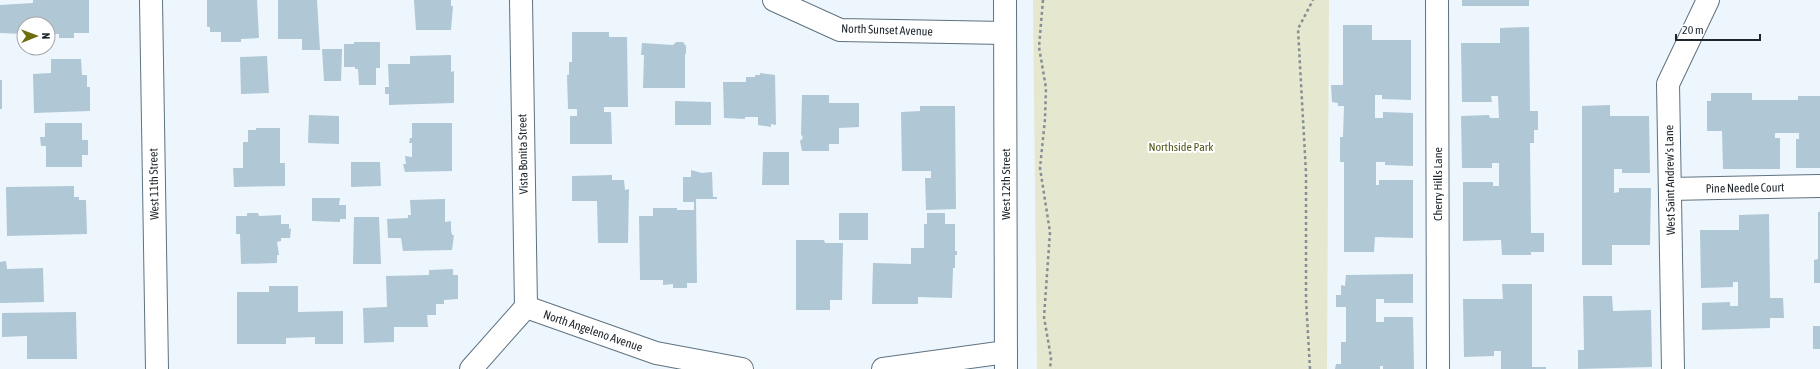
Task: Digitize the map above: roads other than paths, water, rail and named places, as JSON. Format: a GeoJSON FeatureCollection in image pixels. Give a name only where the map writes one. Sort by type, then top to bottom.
{"type":"FeatureCollection","features":[{"type":"Feature","properties":{"kind":"street","name":"West 11th Street"},"geometry":{"type":"LineString","coordinates":[[151,0],[157,369]]}},
{"type":"Feature","properties":{"kind":"street","name":"Vista Bonita Street"},"geometry":{"type":"LineString","coordinates":[[521,0],[526,307]]}},
{"type":"Feature","properties":{"kind":"street","name":"North Sunset Avenue"},"geometry":{"type":"LineString","coordinates":[[774,0],[840,30],[1005,33]]}},
{"type":"Feature","properties":{"kind":"street","name":"West 12th Street"},"geometry":{"type":"LineString","coordinates":[[1005,0],[1006,360]]}},
{"type":"Feature","properties":{"kind":"street","name":"Cherry Hills Lane"},"geometry":{"type":"LineString","coordinates":[[1437,0],[1438,369]]}},
{"type":"Feature","properties":{"kind":"street","name":"West Saint Andrew's Lane"},"geometry":{"type":"LineString","coordinates":[[1674,369],[1668,84],[1708,0]]}},
{"type":"Feature","properties":{"kind":"street","name":"Pine Needle Court"},"geometry":{"type":"LineString","coordinates":[[1670,189],[1820,186]]}},
{"type":"Feature","properties":{"kind":"street"},"geometry":{"type":"LineString","coordinates":[[471,369],[526,307]]}},
{"type":"Feature","properties":{"kind":"street","name":"North Angeleno Avenue"},"geometry":{"type":"LineString","coordinates":[[526,307],[656,353],[742,369]]}},
{"type":"Feature","properties":{"kind":"street"},"geometry":{"type":"LineString","coordinates":[[883,369],[1006,360]]}},
{"type":"Feature","properties":{"kind":"park label","name":"Northside Park"},"geometry":{"type":"Point","coordinates":[1181,147]}}]}
